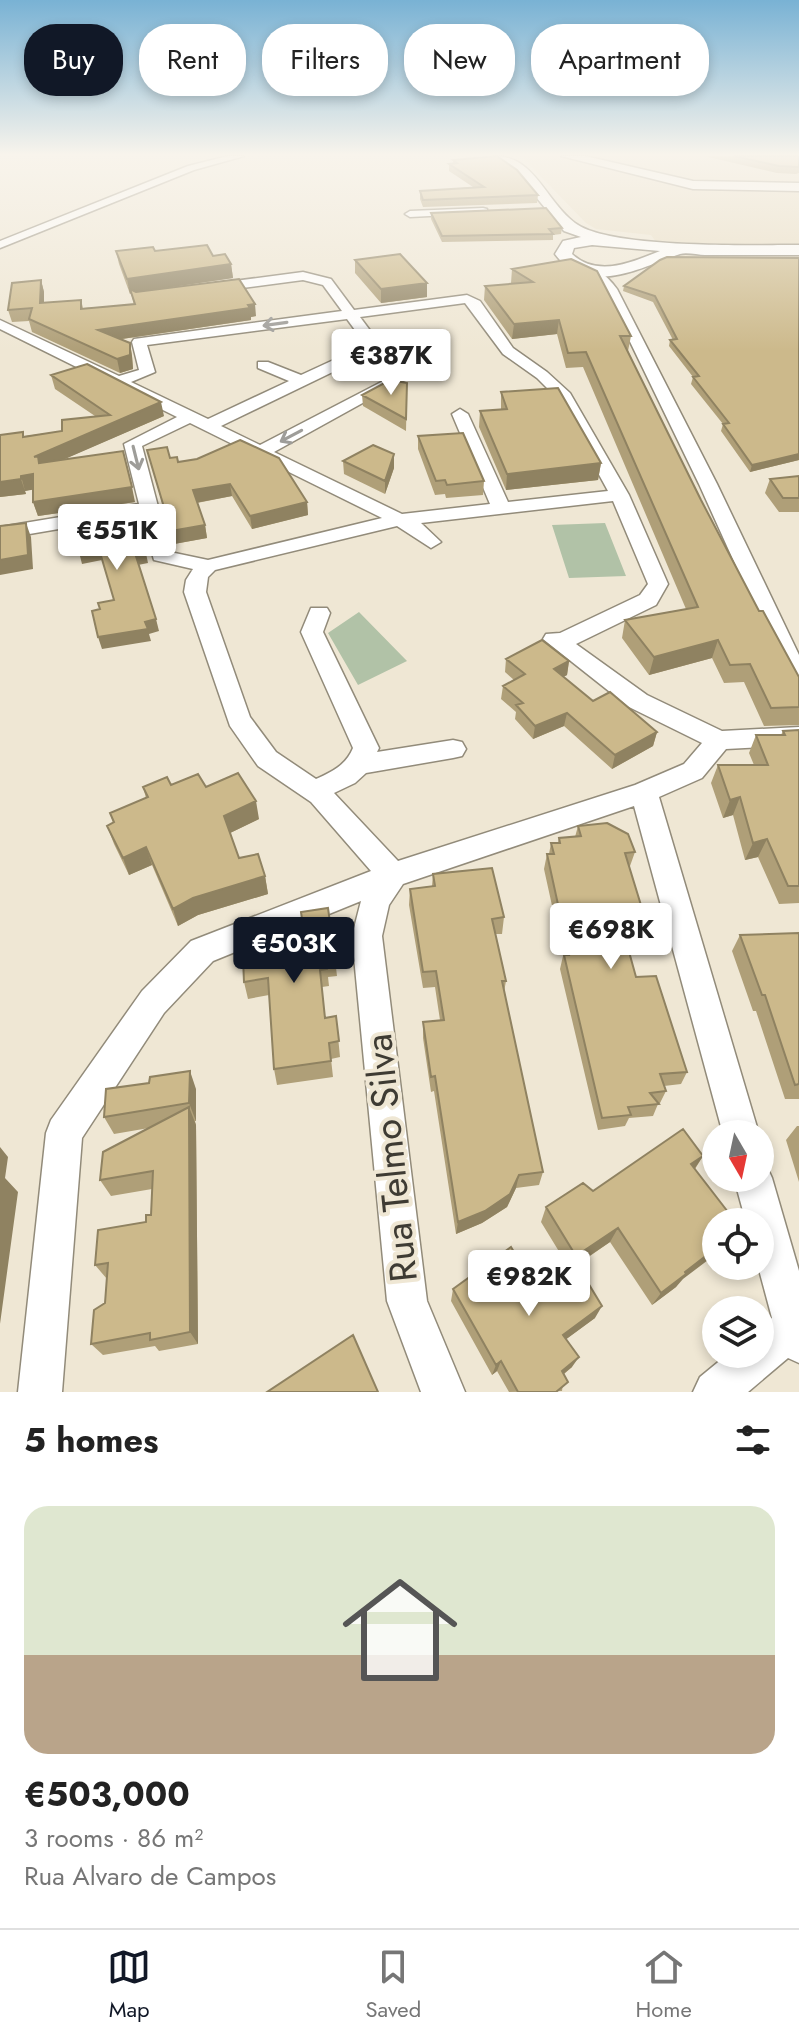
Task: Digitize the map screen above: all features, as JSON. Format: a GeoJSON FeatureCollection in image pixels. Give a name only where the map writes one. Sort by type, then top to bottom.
{"type":"FeatureCollection","features":[{"type":"Feature","properties":{"kind":"street"},"geometry":{"type":"LineString","coordinates":[[0,245],[60,221]]}},
{"type":"Feature","properties":{"kind":"street"},"geometry":{"type":"LineString","coordinates":[[556,221],[569,236],[634,246],[697,250],[799,250]]}},
{"type":"Feature","properties":{"kind":"street"},"geometry":{"type":"LineString","coordinates":[[569,236],[563,254],[577,266],[600,276],[611,289],[797,670]]}},
{"type":"Feature","properties":{"kind":"street"},"geometry":{"type":"LineString","coordinates":[[634,246],[643,255],[642,263]]}},
{"type":"Feature","properties":{"kind":"street"},"geometry":{"type":"LineString","coordinates":[[611,289],[613,279],[625,270],[697,250]]}},
{"type":"Feature","properties":{"kind":"street"},"geometry":{"type":"LineString","coordinates":[[577,266],[625,270]]}},
{"type":"Feature","properties":{"kind":"street"},"geometry":{"type":"LineString","coordinates":[[198,290],[303,276],[327,282],[398,379],[260,452]]}},
{"type":"Feature","properties":{"kind":"street"},"geometry":{"type":"LineString","coordinates":[[118,382],[147,372],[139,342],[457,298],[475,304],[508,351],[556,386],[564,396],[620,495],[658,584],[648,600],[557,641],[638,701],[719,740],[799,736]]}},
{"type":"Feature","properties":{"kind":"street"},"geometry":{"type":"LineString","coordinates":[[0,324],[399,520],[431,542]]}},
{"type":"Feature","properties":{"kind":"street"},"geometry":{"type":"LineString","coordinates":[[208,566],[161,556],[133,444],[302,381],[375,346]]}},
{"type":"Feature","properties":{"kind":"street"},"geometry":{"type":"LineString","coordinates":[[263,365],[302,381]]}},
{"type":"Feature","properties":{"kind":"street"},"geometry":{"type":"LineString","coordinates":[[460,414],[502,509]]}},
{"type":"Feature","properties":{"kind":"street"},"geometry":{"type":"LineString","coordinates":[[393,875],[313,790],[267,759],[239,720],[194,582],[208,566],[399,520],[620,495]]}},
{"type":"Feature","properties":{"kind":"street"},"geometry":{"type":"LineString","coordinates":[[0,533],[149,508]]}},
{"type":"Feature","properties":{"kind":"street"},"geometry":{"type":"LineString","coordinates":[[313,790],[344,780],[361,764],[366,748],[312,632],[319,613]]}},
{"type":"Feature","properties":{"kind":"street"},"geometry":{"type":"LineString","coordinates":[[40,1392],[64,1133],[153,1002],[202,951],[393,875],[644,792],[693,771],[719,740]]}},
{"type":"Feature","properties":{"kind":"street"},"geometry":{"type":"LineString","coordinates":[[361,764],[453,749]]}},
{"type":"Feature","properties":{"kind":"street"},"geometry":{"type":"LineString","coordinates":[[644,792],[737,1120]]}},
{"type":"Feature","properties":{"kind":"street","name":"Rua Telmo Silva"},"geometry":{"type":"LineString","coordinates":[[393,875],[375,902],[367,936],[407,1301],[443,1392]]}},
{"type":"Feature","properties":{"kind":"street"},"geometry":{"type":"LineString","coordinates":[[715,1392],[797,1334],[757,1192]]}},
{"type":"Feature","properties":{"kind":"shaded area"},"geometry":{"type":"Polygon","coordinates":[[[584,221],[799,221],[799,260],[668,258],[651,235],[596,229],[584,221]]]}},
{"type":"Feature","properties":{"kind":"green space"},"geometry":{"type":"Polygon","coordinates":[[[605,523],[626,576],[569,578],[552,525],[605,523]]]}},
{"type":"Feature","properties":{"kind":"green space"},"geometry":{"type":"Polygon","coordinates":[[[359,612],[407,661],[358,685],[328,633],[359,612]]]}},
{"type":"Feature","properties":{"kind":"building"},"geometry":{"type":"Polygon","coordinates":[[[435,221],[556,221],[562,228],[549,229],[553,234],[442,236],[435,221]]]}},
{"type":"Feature","properties":{"kind":"building"},"geometry":{"type":"Polygon","coordinates":[[[207,245],[213,256],[225,254],[231,264],[127,279],[116,251],[153,247],[155,251],[207,245]]]}},
{"type":"Feature","properties":{"kind":"building"},"geometry":{"type":"Polygon","coordinates":[[[400,254],[427,283],[381,289],[355,260],[400,254]]]}},
{"type":"Feature","properties":{"kind":"building"},"geometry":{"type":"Polygon","coordinates":[[[667,257],[799,258],[799,454],[752,465],[723,424],[729,423],[693,377],[699,376],[670,340],[677,339],[655,296],[624,286],[667,257]]]}},
{"type":"Feature","properties":{"kind":"building"},"geometry":{"type":"Polygon","coordinates":[[[571,259],[597,271],[631,336],[620,336],[759,611],[763,611],[799,677],[799,707],[771,708],[750,664],[730,665],[718,640],[654,657],[625,620],[698,607],[586,352],[568,353],[559,320],[514,324],[485,286],[533,282],[512,269],[571,259]]]}},
{"type":"Feature","properties":{"kind":"building"},"geometry":{"type":"Polygon","coordinates":[[[239,279],[255,304],[248,305],[250,308],[98,330],[130,343],[130,355],[117,359],[29,319],[32,308],[8,310],[12,283],[41,280],[40,303],[81,300],[81,309],[135,304],[130,289],[136,292],[239,279]]]}},
{"type":"Feature","properties":{"kind":"building"},"geometry":{"type":"Polygon","coordinates":[[[87,364],[161,402],[34,457],[38,456],[39,463],[123,451],[132,487],[33,502],[33,474],[0,482],[0,435],[23,432],[23,437],[62,431],[62,420],[110,415],[51,375],[87,364]]]}},
{"type":"Feature","properties":{"kind":"building"},"geometry":{"type":"Polygon","coordinates":[[[390,380],[407,383],[406,419],[362,395],[390,380]]]}},
{"type":"Feature","properties":{"kind":"building"},"geometry":{"type":"Polygon","coordinates":[[[558,388],[601,463],[507,474],[480,411],[507,409],[501,392],[558,388]]]}},
{"type":"Feature","properties":{"kind":"building"},"geometry":{"type":"Polygon","coordinates":[[[463,433],[484,481],[447,485],[445,480],[436,481],[418,436],[463,433]]]}},
{"type":"Feature","properties":{"kind":"building"},"geometry":{"type":"Polygon","coordinates":[[[240,440],[279,458],[307,502],[250,516],[230,484],[193,490],[205,525],[171,531],[147,450],[167,447],[170,458],[177,457],[178,462],[197,459],[240,440]]]}},
{"type":"Feature","properties":{"kind":"building"},"geometry":{"type":"Polygon","coordinates":[[[373,445],[394,454],[385,481],[343,461],[373,445]]]}},
{"type":"Feature","properties":{"kind":"building"},"geometry":{"type":"Polygon","coordinates":[[[799,476],[799,498],[783,498],[770,479],[799,476]]]}},
{"type":"Feature","properties":{"kind":"building"},"geometry":{"type":"Polygon","coordinates":[[[123,509],[127,531],[141,529],[145,552],[135,553],[156,619],[145,622],[148,629],[98,637],[92,611],[100,609],[98,603],[114,600],[99,549],[79,552],[75,522],[71,518],[123,509]]]}},
{"type":"Feature","properties":{"kind":"building"},"geometry":{"type":"Polygon","coordinates":[[[26,523],[28,555],[0,560],[0,526],[26,523]]]}},
{"type":"Feature","properties":{"kind":"building"},"geometry":{"type":"Polygon","coordinates":[[[542,640],[569,661],[554,669],[593,701],[610,692],[657,732],[615,755],[567,713],[535,726],[516,705],[523,703],[503,686],[525,674],[506,659],[542,640]]]}},
{"type":"Feature","properties":{"kind":"building"},"geometry":{"type":"Polygon","coordinates":[[[799,730],[799,886],[788,886],[767,839],[753,843],[740,797],[730,800],[718,765],[768,765],[756,735],[785,735],[783,731],[799,730]]]}},
{"type":"Feature","properties":{"kind":"building"},"geometry":{"type":"Polygon","coordinates":[[[238,773],[256,801],[224,816],[239,858],[258,854],[265,876],[193,898],[173,909],[146,847],[123,858],[107,826],[114,822],[110,813],[148,797],[143,787],[167,777],[171,785],[198,774],[206,787],[238,773]]]}},
{"type":"Feature","properties":{"kind":"building"},"geometry":{"type":"Polygon","coordinates":[[[607,823],[628,834],[635,852],[625,853],[648,928],[623,930],[636,977],[656,976],[687,1072],[660,1074],[666,1091],[650,1093],[659,1104],[628,1107],[631,1115],[602,1118],[564,955],[569,955],[547,854],[554,854],[551,843],[560,843],[559,838],[581,836],[578,826],[607,823]]]}},
{"type":"Feature","properties":{"kind":"building"},"geometry":{"type":"Polygon","coordinates":[[[492,868],[504,917],[492,919],[506,981],[502,981],[543,1172],[519,1175],[510,1194],[485,1211],[458,1222],[435,1076],[431,1077],[423,1022],[444,1020],[436,971],[423,972],[410,889],[435,886],[433,874],[492,868]]]}},
{"type":"Feature","properties":{"kind":"building"},"geometry":{"type":"Polygon","coordinates":[[[328,908],[335,959],[326,960],[327,969],[320,970],[325,1018],[336,1016],[339,1041],[329,1043],[331,1061],[274,1069],[268,978],[244,982],[242,934],[267,924],[302,919],[301,912],[328,908]]]}},
{"type":"Feature","properties":{"kind":"building"},"geometry":{"type":"Polygon","coordinates":[[[799,933],[799,1084],[795,1085],[765,995],[762,995],[740,935],[799,933]]]}},
{"type":"Feature","properties":{"kind":"building"},"geometry":{"type":"Polygon","coordinates":[[[190,1071],[189,1103],[104,1117],[106,1089],[149,1083],[150,1077],[190,1071]]]}},
{"type":"Feature","properties":{"kind":"building"},"geometry":{"type":"Polygon","coordinates":[[[189,1107],[190,1332],[150,1340],[150,1333],[91,1344],[94,1310],[105,1303],[108,1263],[95,1265],[98,1230],[146,1222],[146,1215],[151,1215],[153,1171],[100,1180],[103,1152],[189,1107]]]}},
{"type":"Feature","properties":{"kind":"building"},"geometry":{"type":"Polygon","coordinates":[[[683,1129],[702,1155],[691,1164],[702,1178],[702,1192],[713,1192],[725,1208],[702,1208],[702,1259],[661,1293],[618,1228],[576,1256],[546,1207],[583,1183],[593,1191],[683,1129]]]}},
{"type":"Feature","properties":{"kind":"building"},"geometry":{"type":"Polygon","coordinates":[[[511,1247],[531,1280],[570,1253],[602,1306],[563,1335],[579,1357],[562,1371],[568,1382],[556,1392],[518,1392],[501,1361],[496,1365],[453,1289],[511,1247]]]}},
{"type":"Feature","properties":{"kind":"building"},"geometry":{"type":"Polygon","coordinates":[[[353,1335],[378,1392],[267,1392],[353,1335]]]}}]}
